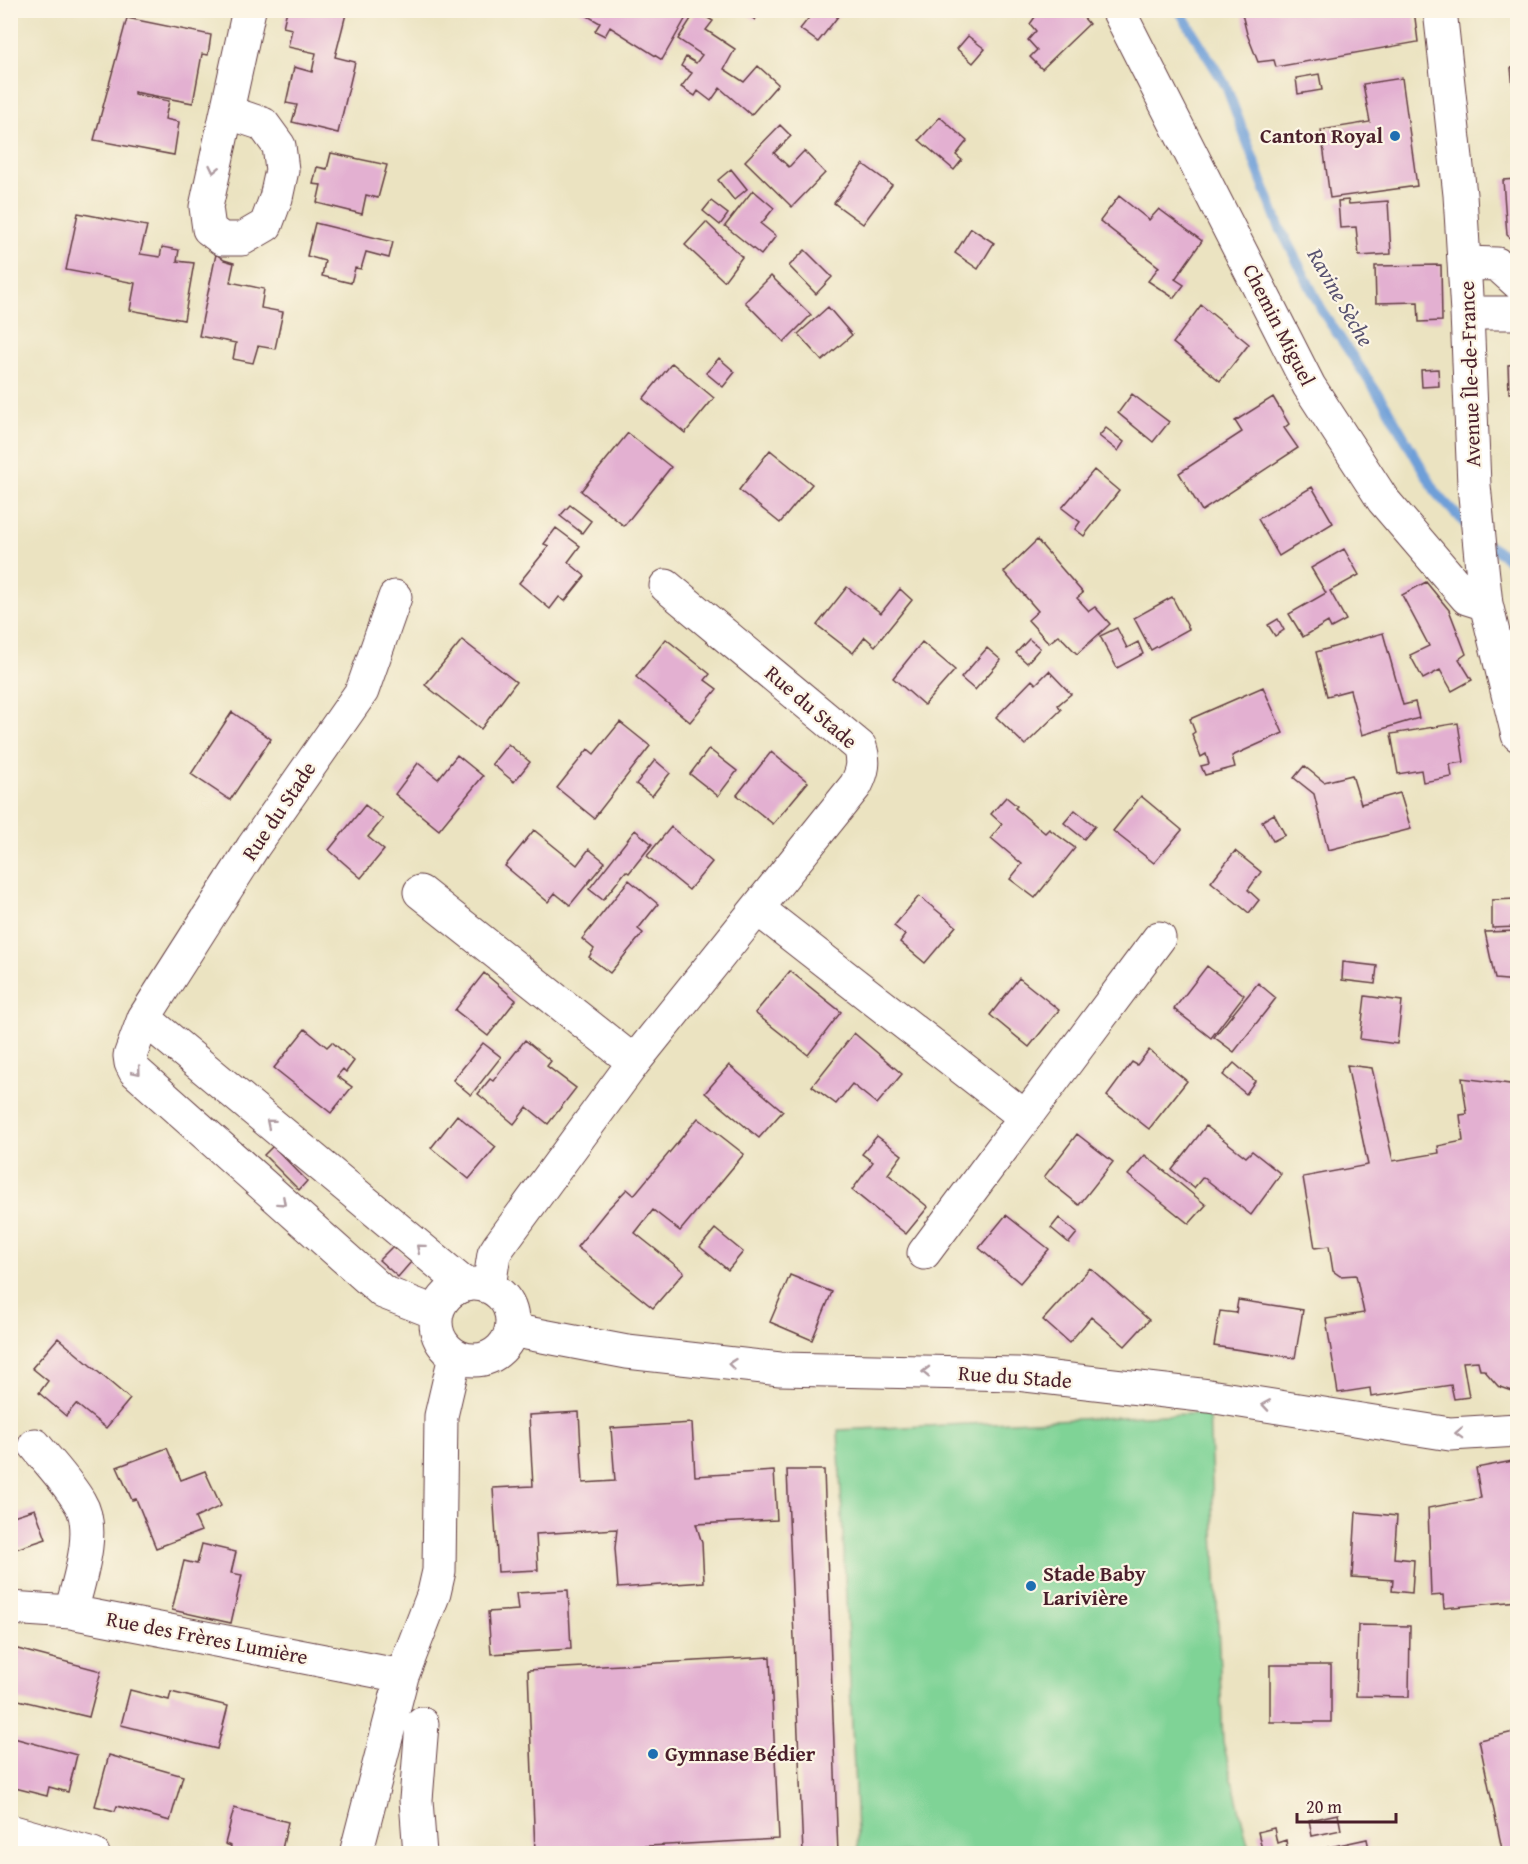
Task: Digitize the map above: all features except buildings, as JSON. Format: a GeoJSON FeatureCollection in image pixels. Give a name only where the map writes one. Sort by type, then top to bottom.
{"type":"FeatureCollection","features":[{"type":"Feature","properties":{"kind":"street"},"geometry":{"type":"LineString","coordinates":[[227,112],[249,10]]}},
{"type":"Feature","properties":{"kind":"street","name":"Chemin Miguel"},"geometry":{"type":"LineString","coordinates":[[1118,10],[1309,386],[1383,500],[1467,598],[1486,604]]}},
{"type":"Feature","properties":{"kind":"street","name":"Avenue Île-de-France"},"geometry":{"type":"LineString","coordinates":[[1440,10],[1460,195],[1474,485],[1481,558],[1486,604],[1518,735]]}},
{"type":"Feature","properties":{"kind":"street"},"geometry":{"type":"LineString","coordinates":[[1465,263],[1497,264],[1518,283]]}},
{"type":"Feature","properties":{"kind":"street"},"geometry":{"type":"LineString","coordinates":[[1467,313],[1518,313]]}},
{"type":"Feature","properties":{"kind":"street","name":"Rue du Stade"},"geometry":{"type":"LineString","coordinates":[[477,1286],[499,1246],[634,1062],[856,785],[862,772],[864,758],[860,747],[666,586]]}},
{"type":"Feature","properties":{"kind":"street","name":"Rue du Stade"},"geometry":{"type":"LineString","coordinates":[[395,597],[362,691],[253,847],[144,1018],[130,1056],[135,1071],[383,1292],[437,1313]]}},
{"type":"Feature","properties":{"kind":"street"},"geometry":{"type":"LineString","coordinates":[[420,892],[634,1062]]}},
{"type":"Feature","properties":{"kind":"street"},"geometry":{"type":"LineString","coordinates":[[758,909],[1026,1117]]}},
{"type":"Feature","properties":{"kind":"street"},"geometry":{"type":"LineString","coordinates":[[924,1253],[1159,938]]}},
{"type":"Feature","properties":{"kind":"street"},"geometry":{"type":"LineString","coordinates":[[144,1018],[477,1286],[500,1295],[508,1305],[511,1330],[500,1350],[490,1357],[466,1360],[455,1356],[445,1348],[436,1325],[437,1313],[440,1304],[455,1289],[477,1286]]}},
{"type":"Feature","properties":{"kind":"street","name":"Rue du Stade"},"geometry":{"type":"LineString","coordinates":[[511,1330],[627,1352],[780,1369],[1017,1374],[1209,1396],[1450,1434],[1518,1430]]}},
{"type":"Feature","properties":{"kind":"street"},"geometry":{"type":"LineString","coordinates":[[356,1854],[402,1676],[434,1593],[439,1571],[441,1416],[455,1356]]}},
{"type":"Feature","properties":{"kind":"street"},"geometry":{"type":"LineString","coordinates":[[35,1444],[82,1504],[86,1520],[87,1538],[71,1612]]}},
{"type":"Feature","properties":{"kind":"street","name":"Rue des Frères Lumière"},"geometry":{"type":"LineString","coordinates":[[10,1608],[71,1612],[402,1676]]}},
{"type":"Feature","properties":{"kind":"street"},"geometry":{"type":"LineString","coordinates":[[420,1854],[416,1800],[422,1724]]}},
{"type":"Feature","properties":{"kind":"street"},"geometry":{"type":"LineString","coordinates":[[372,1792],[416,1800]]}},
{"type":"Feature","properties":{"kind":"street"},"geometry":{"type":"LineString","coordinates":[[10,1830],[93,1854]]}},
{"type":"Feature","properties":{"kind":"green space","name":"Stade Baby Larivière"},"geometry":{"type":"Polygon","coordinates":[[[1209,1413],[1223,1742],[1250,1853],[858,1853],[838,1430],[1209,1413]]]}},
{"type":"Feature","properties":{"kind":"waterway","name":"Ravine Sèche"},"geometry":{"type":"LineString","coordinates":[[1179,10],[1226,86],[1278,224],[1324,314],[1386,406],[1437,494],[1471,530]]}},
{"type":"Feature","properties":{"kind":"waterway","name":"Ravine Sèche"},"geometry":{"type":"LineString","coordinates":[[1486,544],[1505,556],[1518,571]]}},
{"type":"Feature","properties":{"kind":"place","name":"Canton Royal"},"geometry":{"type":"Point","coordinates":[1395,136]}},
{"type":"Feature","properties":{"kind":"place","name":"Stade Baby Larivière"},"geometry":{"type":"Point","coordinates":[1031,1586]}},
{"type":"Feature","properties":{"kind":"place","name":"Gymnase Bédier"},"geometry":{"type":"Point","coordinates":[653,1754]}}]}
